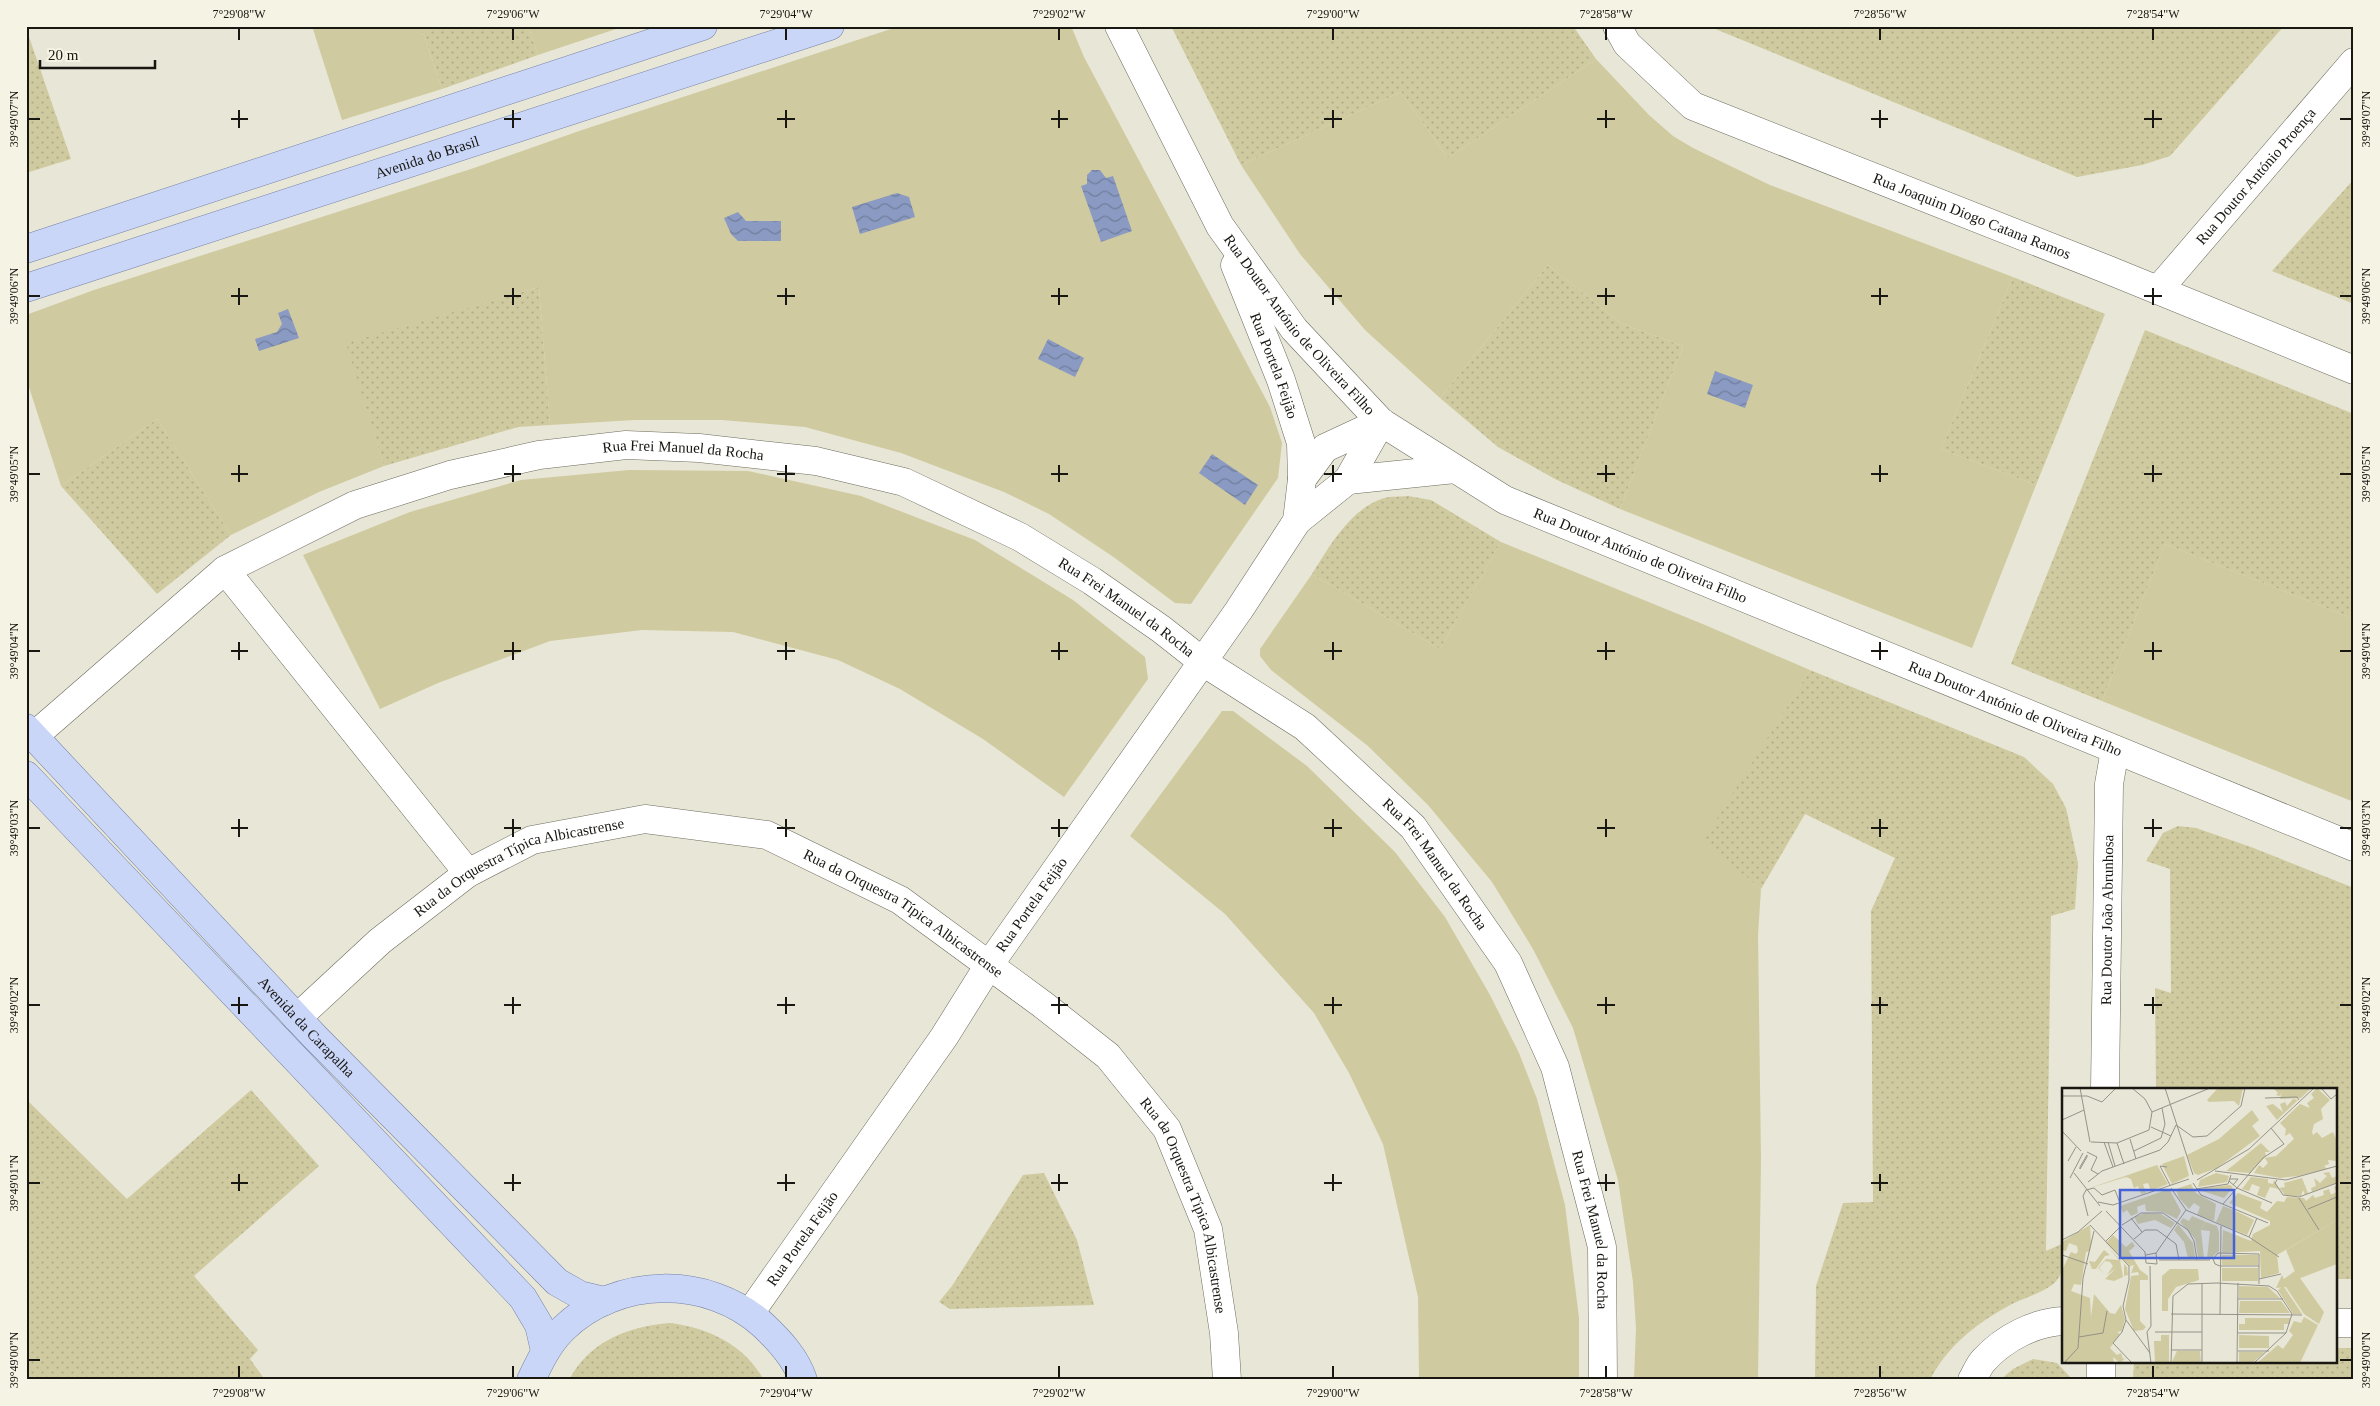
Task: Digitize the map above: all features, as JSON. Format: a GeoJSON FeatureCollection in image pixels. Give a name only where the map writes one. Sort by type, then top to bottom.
{"type":"FeatureCollection","features":[{"type":"Feature","properties":{"kind":"main road"},"geometry":{"type":"LineString","coordinates":[[26,248],[703,26]]}},
{"type":"Feature","properties":{"kind":"main road","name":"Avenida do Brasil"},"geometry":{"type":"LineString","coordinates":[[26,288],[830,26]]}},
{"type":"Feature","properties":{"kind":"main road","name":"Avenida da Carapalha"},"geometry":{"type":"LineString","coordinates":[[30,732],[297,1018],[557,1282],[580,1295],[605,1301]]}},
{"type":"Feature","properties":{"kind":"main road"},"geometry":{"type":"LineString","coordinates":[[26,775],[524,1298],[539,1325],[545,1351]]}},
{"type":"Feature","properties":{"kind":"main road"},"geometry":{"type":"LineString","coordinates":[[531,1380],[545,1351],[564,1328],[587,1311],[605,1301],[626,1293],[669,1287],[711,1294],[750,1313],[779,1339],[800,1372],[802,1380]]}},
{"type":"Feature","properties":{"kind":"street","name":"Rua Doutor António de Oliveira Filho"},"geometry":{"type":"LineString","coordinates":[[1119,26],[1220,226],[1294,329],[1381,422],[1505,500],[2354,847]]}},
{"type":"Feature","properties":{"kind":"street","name":"Rua Joaquim Diogo Catana Ramos"},"geometry":{"type":"LineString","coordinates":[[1617,26],[1627,44],[1693,106],[2158,290],[2354,370]]}},
{"type":"Feature","properties":{"kind":"street","name":"Rua Doutor António Proença"},"geometry":{"type":"LineString","coordinates":[[2158,290],[2354,62]]}},
{"type":"Feature","properties":{"kind":"street","name":"Rua Portela Feijão"},"geometry":{"type":"LineString","coordinates":[[1220,226],[1281,380],[1301,443],[1302,479],[1297,521]]}},
{"type":"Feature","properties":{"kind":"street","name":"Rua Portela Feijão"},"geometry":{"type":"LineString","coordinates":[[1302,479],[1325,448],[1381,422]]}},
{"type":"Feature","properties":{"kind":"street","name":"Rua Portela Feijão"},"geometry":{"type":"LineString","coordinates":[[750,1313],[944,1038],[989,965],[1202,662],[1297,521],[1348,480],[1381,422]]}},
{"type":"Feature","properties":{"kind":"street","name":"Rua Frei Manuel da Rocha"},"geometry":{"type":"LineString","coordinates":[[30,732],[225,570],[355,505],[450,475],[539,455],[626,445],[708,449],[816,461],[904,482],[1020,536],[1092,580],[1161,629],[1202,662],[1305,727],[1413,827],[1508,963],[1555,1067],[1602,1247],[1603,1380]]}},
{"type":"Feature","properties":{"kind":"street"},"geometry":{"type":"LineString","coordinates":[[1348,480],[1455,469]]}},
{"type":"Feature","properties":{"kind":"street"},"geometry":{"type":"LineString","coordinates":[[225,570],[468,873]]}},
{"type":"Feature","properties":{"kind":"street","name":"Rua Doutor João Abrunhosa"},"geometry":{"type":"LineString","coordinates":[[2105,1088],[2109,784],[2115,750]]}},
{"type":"Feature","properties":{"kind":"street","name":"Rua da Orquestra Típica Albicastrense"},"geometry":{"type":"LineString","coordinates":[[297,1018],[380,941],[468,873],[532,840],[646,819],[767,835],[900,900],[1108,1056],[1167,1129],[1208,1229],[1224,1333],[1227,1380]]}},
{"type":"Feature","properties":{"kind":"street"},"geometry":{"type":"LineString","coordinates":[[1972,1380],[1983,1360],[2010,1337],[2053,1321],[2062,1321]]}},
{"type":"Feature","properties":{"kind":"street"},"geometry":{"type":"LineString","coordinates":[[2338,1323],[2354,1323]]}},
{"type":"Feature","properties":{"kind":"street"},"geometry":{"type":"LineString","coordinates":[[2101,1364],[2101,1380]]}},
{"type":"Feature","properties":{"kind":"shaded area"},"geometry":{"type":"Polygon","coordinates":[[[312,26],[421,26],[442,89],[342,120],[312,26]]]}},
{"type":"Feature","properties":{"kind":"shaded area"},"geometry":{"type":"Polygon","coordinates":[[[421,26],[528,26],[538,55],[442,89],[421,26]]]}},
{"type":"Feature","properties":{"kind":"shaded area"},"geometry":{"type":"Polygon","coordinates":[[[528,26],[625,26],[538,55],[528,26]]]}},
{"type":"Feature","properties":{"kind":"shaded area"},"geometry":{"type":"Polygon","coordinates":[[[900,26],[1071,26],[1084,57],[1270,407],[1282,443],[1278,478],[1191,604],[1175,603],[1115,558],[1049,514],[1004,492],[901,453],[805,427],[722,420],[634,420],[550,425],[539,287],[346,343],[384,466],[319,492],[231,535],[157,419],[61,486],[26,378],[26,315],[94,290],[474,168],[582,130],[900,26]]]}},
{"type":"Feature","properties":{"kind":"shaded area"},"geometry":{"type":"Polygon","coordinates":[[[1171,26],[1573,26],[1596,59],[1448,158],[1401,92],[1241,165],[1171,26]]]}},
{"type":"Feature","properties":{"kind":"shaded area"},"geometry":{"type":"Polygon","coordinates":[[[1708,26],[2284,26],[2170,156],[2142,165],[2077,177],[1708,26]]]}},
{"type":"Feature","properties":{"kind":"shaded area"},"geometry":{"type":"Polygon","coordinates":[[[26,28],[71,159],[26,173],[26,28]]]}},
{"type":"Feature","properties":{"kind":"shaded area"},"geometry":{"type":"Polygon","coordinates":[[[1596,59],[1649,115],[1673,136],[1693,148],[1770,185],[2013,277],[1941,449],[2036,485],[1972,648],[1620,509],[1683,346],[1622,324],[1548,265],[1440,398],[1365,330],[1300,254],[1241,165],[1401,92],[1448,158],[1596,59]]]}},
{"type":"Feature","properties":{"kind":"shaded area"},"geometry":{"type":"Polygon","coordinates":[[[2354,179],[2354,304],[2272,271],[2354,179]]]}},
{"type":"Feature","properties":{"kind":"shaded area"},"geometry":{"type":"Polygon","coordinates":[[[1548,265],[1622,324],[1683,346],[1620,509],[1555,479],[1498,447],[1440,398],[1548,265]]]}},
{"type":"Feature","properties":{"kind":"shaded area"},"geometry":{"type":"Polygon","coordinates":[[[2013,277],[2105,314],[2036,485],[1941,449],[2013,277]]]}},
{"type":"Feature","properties":{"kind":"shaded area"},"geometry":{"type":"Polygon","coordinates":[[[539,287],[550,425],[518,427],[384,466],[345,343],[539,287]]]}},
{"type":"Feature","properties":{"kind":"shaded area"},"geometry":{"type":"Polygon","coordinates":[[[2145,330],[2354,414],[2354,619],[2165,544],[2102,701],[2011,664],[2145,330]]]}},
{"type":"Feature","properties":{"kind":"shaded area"},"geometry":{"type":"Polygon","coordinates":[[[157,419],[231,535],[157,594],[61,486],[157,419]]]}},
{"type":"Feature","properties":{"kind":"shaded area"},"geometry":{"type":"Polygon","coordinates":[[[629,470],[748,471],[861,496],[975,540],[1073,600],[1145,657],[1148,679],[1064,797],[983,739],[900,689],[838,660],[733,632],[642,630],[550,641],[438,683],[380,709],[303,555],[410,512],[521,480],[629,470]]]}},
{"type":"Feature","properties":{"kind":"shaded area"},"geometry":{"type":"Polygon","coordinates":[[[1408,496],[1431,500],[1501,542],[1440,649],[1312,574],[1342,530],[1361,510],[1384,498],[1408,496]]]}},
{"type":"Feature","properties":{"kind":"shaded area"},"geometry":{"type":"Polygon","coordinates":[[[1501,542],[1810,670],[1703,841],[1761,889],[1758,935],[1761,1159],[1758,1380],[1634,1380],[1636,1328],[1633,1282],[1618,1180],[1573,1028],[1533,949],[1492,882],[1428,805],[1368,746],[1271,670],[1260,656],[1260,649],[1312,574],[1440,649],[1501,542]]]}},
{"type":"Feature","properties":{"kind":"shaded area"},"geometry":{"type":"Polygon","coordinates":[[[2165,544],[2354,619],[2354,802],[2102,701],[2165,544]]]}},
{"type":"Feature","properties":{"kind":"shaded area"},"geometry":{"type":"Polygon","coordinates":[[[1810,670],[2024,757],[2053,784],[2066,808],[2078,863],[2075,909],[2051,916],[2046,1251],[2062,1244],[2062,1271],[2052,1285],[2010,1305],[1964,1336],[1945,1356],[1930,1380],[1815,1380],[1816,1286],[1843,1203],[1873,1202],[1871,911],[1895,858],[1805,814],[1761,889],[1702,841],[1810,670]]]}},
{"type":"Feature","properties":{"kind":"shaded area"},"geometry":{"type":"Polygon","coordinates":[[[1222,711],[1233,711],[1307,766],[1395,852],[1445,917],[1490,995],[1519,1053],[1537,1099],[1565,1205],[1579,1318],[1579,1380],[1419,1380],[1418,1297],[1383,1144],[1349,1073],[1314,1013],[1225,914],[1130,836],[1222,711]]]}},
{"type":"Feature","properties":{"kind":"shaded area"},"geometry":{"type":"Polygon","coordinates":[[[2178,826],[2196,828],[2251,847],[2354,888],[2354,1279],[2338,1279],[2338,1088],[2156,1088],[2155,988],[2171,993],[2170,869],[2146,861],[2163,833],[2178,826]]]}},
{"type":"Feature","properties":{"kind":"shaded area"},"geometry":{"type":"Polygon","coordinates":[[[251,1090],[319,1166],[194,1276],[258,1350],[250,1359],[265,1380],[26,1380],[26,1099],[127,1199],[251,1090]]]}},
{"type":"Feature","properties":{"kind":"shaded area"},"geometry":{"type":"Polygon","coordinates":[[[1044,1173],[1077,1240],[1094,1305],[950,1309],[939,1302],[952,1286],[1023,1175],[1044,1173]]]}},
{"type":"Feature","properties":{"kind":"shaded area"},"geometry":{"type":"Polygon","coordinates":[[[670,1323],[698,1329],[724,1340],[735,1347],[756,1367],[764,1380],[569,1380],[577,1366],[588,1355],[612,1338],[640,1328],[670,1323]]]}},
{"type":"Feature","properties":{"kind":"shaded area"},"geometry":{"type":"Polygon","coordinates":[[[2338,1348],[2354,1348],[2354,1380],[2133,1380],[2134,1364],[2338,1364],[2338,1348]]]}},
{"type":"Feature","properties":{"kind":"shaded area"},"geometry":{"type":"Polygon","coordinates":[[[2033,1359],[2057,1363],[2073,1380],[2000,1380],[2013,1369],[2033,1359]]]}},
{"type":"Feature","properties":{"kind":"water"},"geometry":{"type":"Polygon","coordinates":[[[1092,170],[1100,170],[1106,178],[1113,176],[1132,231],[1101,242],[1081,186],[1087,184],[1087,175],[1092,170]]]}},
{"type":"Feature","properties":{"kind":"water"},"geometry":{"type":"Polygon","coordinates":[[[897,193],[909,197],[915,217],[860,234],[852,207],[897,193]]]}},
{"type":"Feature","properties":{"kind":"water"},"geometry":{"type":"Polygon","coordinates":[[[738,212],[746,221],[781,221],[781,241],[738,241],[731,234],[724,218],[738,212]]]}},
{"type":"Feature","properties":{"kind":"water"},"geometry":{"type":"Polygon","coordinates":[[[288,309],[299,338],[259,351],[255,339],[277,332],[282,324],[278,313],[288,309]]]}},
{"type":"Feature","properties":{"kind":"water"},"geometry":{"type":"Polygon","coordinates":[[[1048,339],[1084,358],[1075,377],[1038,359],[1048,339]]]}},
{"type":"Feature","properties":{"kind":"water"},"geometry":{"type":"Polygon","coordinates":[[[1715,371],[1753,385],[1745,408],[1707,394],[1715,371]]]}},
{"type":"Feature","properties":{"kind":"water"},"geometry":{"type":"Polygon","coordinates":[[[1212,454],[1258,485],[1245,505],[1199,473],[1212,454]]]}}]}
